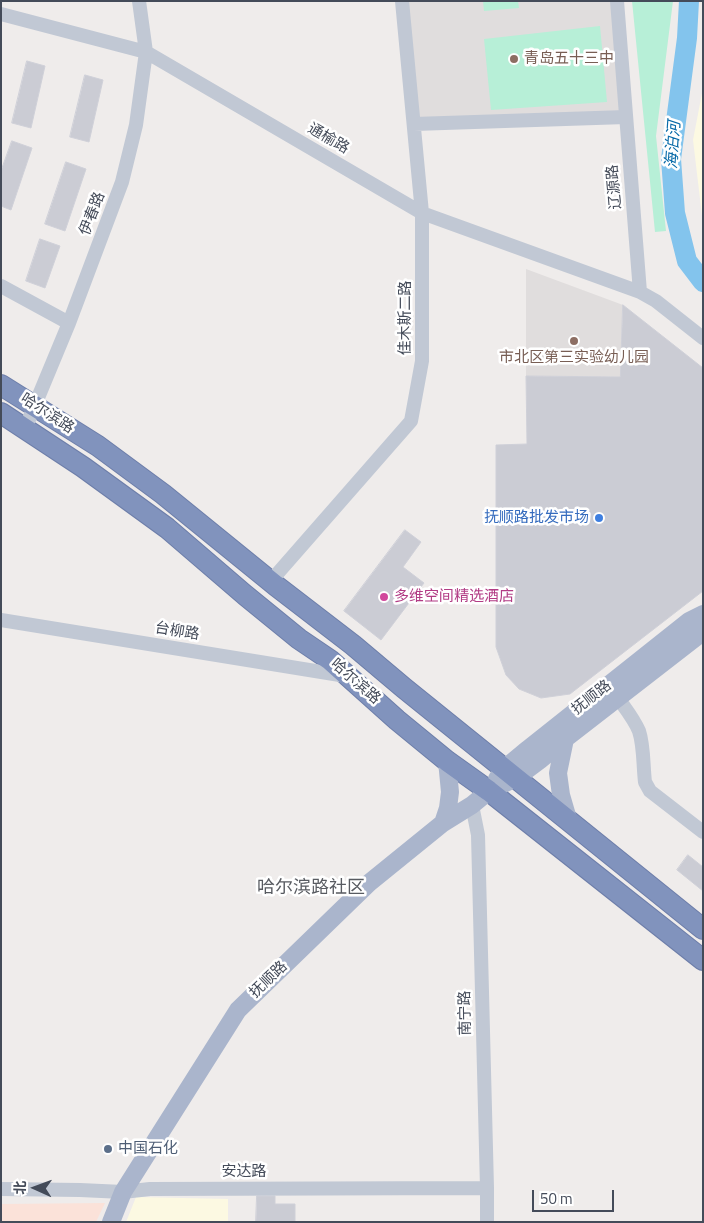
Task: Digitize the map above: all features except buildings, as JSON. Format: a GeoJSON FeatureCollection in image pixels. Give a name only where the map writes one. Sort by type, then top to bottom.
{"type":"FeatureCollection","features":[{"type":"Feature","properties":{"kind":"highway","name":"哈尔滨路"},"geometry":{"type":"LineString","coordinates":[[1,385],[98,446],[163,494],[270,582],[353,645],[703,929]]}},
{"type":"Feature","properties":{"kind":"highway","name":"哈尔滨路"},"geometry":{"type":"LineString","coordinates":[[1,413],[83,467],[167,528],[299,639],[330,660],[447,761],[703,960]]}},
{"type":"Feature","properties":{"kind":"main road","name":"抚顺路"},"geometry":{"type":"LineString","coordinates":[[111,1222],[123,1192],[238,1010],[369,884],[444,823],[472,805],[682,628],[703,614]]}},
{"type":"Feature","properties":{"kind":"main road","name":"抚顺路"},"geometry":{"type":"LineString","coordinates":[[510,774],[540,760],[703,632]]}},
{"type":"Feature","properties":{"kind":"main road"},"geometry":{"type":"LineString","coordinates":[[565,739],[558,773],[561,795],[568,819]]}},
{"type":"Feature","properties":{"kind":"main road"},"geometry":{"type":"LineString","coordinates":[[444,823],[450,792],[447,761]]}},
{"type":"Feature","properties":{"kind":"street","name":"伊春路"},"geometry":{"type":"LineString","coordinates":[[25,429],[69,323],[122,182],[136,125],[146,52],[139,1]]}},
{"type":"Feature","properties":{"kind":"street","name":"佳木斯二路"},"geometry":{"type":"LineString","coordinates":[[270,582],[411,420],[422,360],[422,213],[402,1]]}},
{"type":"Feature","properties":{"kind":"street","name":"辽源路"},"geometry":{"type":"LineString","coordinates":[[617,1],[640,292]]}},
{"type":"Feature","properties":{"kind":"street","name":"通榆路"},"geometry":{"type":"LineString","coordinates":[[1,14],[146,52],[422,213],[640,292]]}},
{"type":"Feature","properties":{"kind":"street"},"geometry":{"type":"LineString","coordinates":[[414,124],[626,117]]}},
{"type":"Feature","properties":{"kind":"street"},"geometry":{"type":"LineString","coordinates":[[1,286],[69,323]]}},
{"type":"Feature","properties":{"kind":"street"},"geometry":{"type":"LineString","coordinates":[[640,292],[656,301],[703,338]]}},
{"type":"Feature","properties":{"kind":"street","name":"台柳路"},"geometry":{"type":"LineString","coordinates":[[1,620],[348,676]]}},
{"type":"Feature","properties":{"kind":"street"},"geometry":{"type":"LineString","coordinates":[[618,698],[639,732],[647,787],[703,832]]}},
{"type":"Feature","properties":{"kind":"street","name":"南宁路"},"geometry":{"type":"LineString","coordinates":[[472,805],[478,835],[487,1188],[486,1222]]}},
{"type":"Feature","properties":{"kind":"street","name":"安达路"},"geometry":{"type":"LineString","coordinates":[[1,1189],[123,1192],[150,1189],[487,1188]]}},
{"type":"Feature","properties":{"kind":"shaded area","name":"青岛五十三中"},"geometry":{"type":"Polygon","coordinates":[[[402,1],[617,1],[626,117],[414,124],[402,1]]]}},
{"type":"Feature","properties":{"kind":"shaded area"},"geometry":{"type":"Polygon","coordinates":[[[703,88],[703,224],[693,140],[703,88]]]}},
{"type":"Feature","properties":{"kind":"shaded area","name":"市北区第三实验幼儿园"},"geometry":{"type":"Polygon","coordinates":[[[526,269],[623,305],[620,377],[526,376],[526,269]]]}},
{"type":"Feature","properties":{"kind":"shaded area"},"geometry":{"type":"Polygon","coordinates":[[[136,1197],[228,1199],[228,1222],[126,1222],[136,1197]]]}},
{"type":"Feature","properties":{"kind":"shaded area"},"geometry":{"type":"Polygon","coordinates":[[[105,1203],[96,1222],[1,1222],[1,1204],[105,1203]]]}},
{"type":"Feature","properties":{"kind":"green space"},"geometry":{"type":"Polygon","coordinates":[[[483,1],[518,1],[519,8],[484,11],[483,1]]]}},
{"type":"Feature","properties":{"kind":"green space"},"geometry":{"type":"Polygon","coordinates":[[[632,1],[673,1],[656,136],[666,231],[655,232],[632,1]]]}},
{"type":"Feature","properties":{"kind":"green space"},"geometry":{"type":"Polygon","coordinates":[[[600,26],[607,102],[491,110],[484,39],[600,26]]]}},
{"type":"Feature","properties":{"kind":"waterway","name":"海泊河"},"geometry":{"type":"LineString","coordinates":[[689,1],[687,38],[671,159],[675,213],[687,261],[703,282]]}},
{"type":"Feature","properties":{"kind":"place","name":"青岛五十三中"},"geometry":{"type":"Point","coordinates":[514,59]}},
{"type":"Feature","properties":{"kind":"place","name":"市北区第三实验幼儿园"},"geometry":{"type":"Point","coordinates":[574,341]}},
{"type":"Feature","properties":{"kind":"place","name":"抚顺路批发市场"},"geometry":{"type":"Point","coordinates":[599,518]}},
{"type":"Feature","properties":{"kind":"place","name":"多维空间精选酒店"},"geometry":{"type":"Point","coordinates":[384,597]}},
{"type":"Feature","properties":{"kind":"place","name":"中国石化"},"geometry":{"type":"Point","coordinates":[108,1149]}},
{"type":"Feature","properties":{"kind":"district","name":"哈尔滨路社区"},"geometry":{"type":"Point","coordinates":[311,889]}}]}
